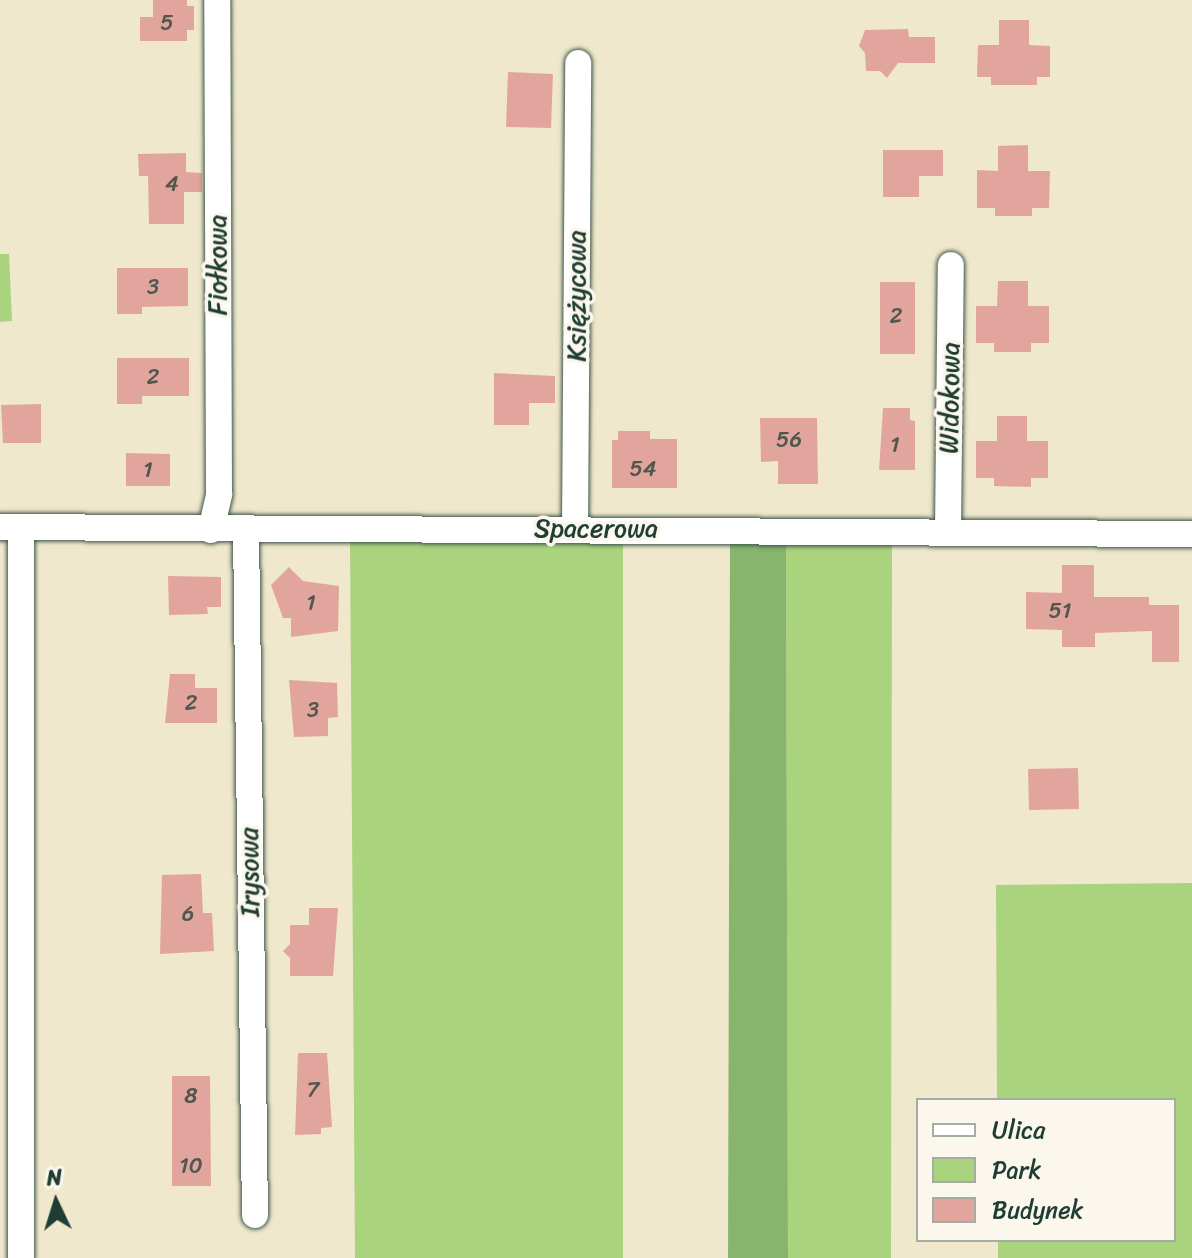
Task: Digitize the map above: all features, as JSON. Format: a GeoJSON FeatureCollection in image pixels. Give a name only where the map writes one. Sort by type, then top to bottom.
{"type":"FeatureCollection","features":[{"type":"Feature","properties":{"kind":"street","name":"Fiołkowa"},"geometry":{"type":"LineString","coordinates":[[211,530],[219,494],[217,0]]}},
{"type":"Feature","properties":{"kind":"street","name":"Księżycowa"},"geometry":{"type":"LineString","coordinates":[[575,529],[578,63]]}},
{"type":"Feature","properties":{"kind":"street","name":"Widokowa"},"geometry":{"type":"LineString","coordinates":[[948,531],[951,265]]}},
{"type":"Feature","properties":{"kind":"street","name":"Spacerowa"},"geometry":{"type":"LineString","coordinates":[[10,527],[1192,534]]}},
{"type":"Feature","properties":{"kind":"street"},"geometry":{"type":"LineString","coordinates":[[10,527],[21,1258]]}},
{"type":"Feature","properties":{"kind":"street","name":"Irysowa"},"geometry":{"type":"LineString","coordinates":[[246,530],[255,1215]]}},
{"type":"Feature","properties":{"kind":"green space"},"geometry":{"type":"Polygon","coordinates":[[[0,254],[9,254],[12,321],[0,322],[0,254]]]}},
{"type":"Feature","properties":{"kind":"green space"},"geometry":{"type":"Polygon","coordinates":[[[350,540],[623,541],[623,1258],[355,1258],[350,540]]]}},
{"type":"Feature","properties":{"kind":"green space"},"geometry":{"type":"Polygon","coordinates":[[[730,541],[786,541],[788,1258],[728,1258],[730,541]]]}},
{"type":"Feature","properties":{"kind":"green space"},"geometry":{"type":"Polygon","coordinates":[[[786,541],[892,542],[891,1258],[788,1258],[786,541]]]}},
{"type":"Feature","properties":{"kind":"green space"},"geometry":{"type":"Polygon","coordinates":[[[1192,883],[1192,1258],[998,1258],[998,1242],[1176,1242],[1176,1098],[997,1098],[996,885],[1192,883]]]}},
{"type":"Feature","properties":{"kind":"building"},"geometry":{"type":"Polygon","coordinates":[[[153,0],[187,0],[187,6],[194,6],[194,30],[187,30],[187,41],[140,41],[140,17],[153,17],[153,0]]]}},
{"type":"Feature","properties":{"kind":"building"},"geometry":{"type":"Polygon","coordinates":[[[999,20],[1029,20],[1029,45],[1050,46],[1050,77],[1037,77],[1037,85],[991,85],[991,77],[977,77],[978,45],[999,45],[999,20]]]}},
{"type":"Feature","properties":{"kind":"building"},"geometry":{"type":"Polygon","coordinates":[[[908,29],[909,37],[935,37],[935,63],[898,63],[887,78],[880,71],[866,71],[865,53],[859,46],[865,30],[908,29]]]}},
{"type":"Feature","properties":{"kind":"building"},"geometry":{"type":"Polygon","coordinates":[[[508,72],[553,74],[551,128],[506,127],[508,72]]]}},
{"type":"Feature","properties":{"kind":"building"},"geometry":{"type":"Polygon","coordinates":[[[1028,145],[1028,171],[1050,171],[1049,208],[1032,208],[1032,216],[995,216],[995,208],[977,208],[977,170],[998,171],[998,146],[1028,145]]]}},
{"type":"Feature","properties":{"kind":"building"},"geometry":{"type":"Polygon","coordinates":[[[883,150],[943,150],[943,176],[919,176],[919,197],[883,197],[883,150]]]}},
{"type":"Feature","properties":{"kind":"building"},"geometry":{"type":"Polygon","coordinates":[[[186,153],[186,172],[202,173],[202,192],[184,192],[184,224],[149,224],[148,176],[139,176],[138,154],[186,153]]]}},
{"type":"Feature","properties":{"kind":"building"},"geometry":{"type":"Polygon","coordinates":[[[117,268],[188,268],[188,306],[142,307],[142,314],[117,314],[117,268]]]}},
{"type":"Feature","properties":{"kind":"building"},"geometry":{"type":"Polygon","coordinates":[[[998,281],[1028,281],[1028,306],[1049,306],[1049,343],[1031,343],[1031,352],[994,352],[994,343],[976,343],[976,306],[997,306],[998,281]]]}},
{"type":"Feature","properties":{"kind":"building"},"geometry":{"type":"Polygon","coordinates":[[[880,282],[915,282],[915,354],[880,354],[880,282]]]}},
{"type":"Feature","properties":{"kind":"building"},"geometry":{"type":"Polygon","coordinates":[[[117,358],[189,358],[189,396],[142,396],[142,404],[117,404],[117,358]]]}},
{"type":"Feature","properties":{"kind":"building"},"geometry":{"type":"Polygon","coordinates":[[[494,373],[555,376],[555,403],[529,403],[529,425],[494,425],[494,373]]]}},
{"type":"Feature","properties":{"kind":"building"},"geometry":{"type":"Polygon","coordinates":[[[41,404],[41,443],[3,443],[1,405],[41,404]]]}},
{"type":"Feature","properties":{"kind":"building"},"geometry":{"type":"Polygon","coordinates":[[[883,408],[910,408],[910,420],[915,421],[915,470],[879,470],[883,408]]]}},
{"type":"Feature","properties":{"kind":"building"},"geometry":{"type":"Polygon","coordinates":[[[997,416],[1027,416],[1027,441],[1048,441],[1048,478],[1031,478],[1031,487],[994,486],[994,478],[976,478],[976,441],[997,441],[997,416]]]}},
{"type":"Feature","properties":{"kind":"building"},"geometry":{"type":"Polygon","coordinates":[[[760,418],[817,418],[818,484],[778,484],[778,461],[761,462],[760,418]]]}},
{"type":"Feature","properties":{"kind":"building"},"geometry":{"type":"Polygon","coordinates":[[[618,431],[650,431],[650,439],[677,439],[677,488],[612,488],[612,440],[618,440],[618,431]]]}},
{"type":"Feature","properties":{"kind":"building"},"geometry":{"type":"Polygon","coordinates":[[[126,453],[170,454],[170,486],[126,486],[126,453]]]}},
{"type":"Feature","properties":{"kind":"building"},"geometry":{"type":"Polygon","coordinates":[[[1062,565],[1094,565],[1094,597],[1149,597],[1149,605],[1179,605],[1179,662],[1152,662],[1152,631],[1095,633],[1095,647],[1062,647],[1062,630],[1026,629],[1026,592],[1062,593],[1062,565]]]}},
{"type":"Feature","properties":{"kind":"building"},"geometry":{"type":"Polygon","coordinates":[[[289,567],[303,581],[339,586],[338,631],[291,637],[291,618],[283,618],[271,585],[289,567]]]}},
{"type":"Feature","properties":{"kind":"building"},"geometry":{"type":"Polygon","coordinates":[[[168,576],[221,577],[221,607],[207,607],[208,614],[169,615],[168,576]]]}},
{"type":"Feature","properties":{"kind":"building"},"geometry":{"type":"Polygon","coordinates":[[[170,674],[195,674],[195,688],[217,688],[217,723],[165,723],[170,674]]]}},
{"type":"Feature","properties":{"kind":"building"},"geometry":{"type":"Polygon","coordinates":[[[289,680],[337,683],[338,717],[328,718],[328,736],[294,737],[289,680]]]}},
{"type":"Feature","properties":{"kind":"building"},"geometry":{"type":"Polygon","coordinates":[[[1078,768],[1079,809],[1029,810],[1028,769],[1078,768]]]}},
{"type":"Feature","properties":{"kind":"building"},"geometry":{"type":"Polygon","coordinates":[[[201,874],[203,913],[212,913],[214,951],[160,954],[162,875],[201,874]]]}},
{"type":"Feature","properties":{"kind":"building"},"geometry":{"type":"Polygon","coordinates":[[[309,908],[338,908],[333,976],[290,976],[290,958],[283,951],[290,944],[290,925],[309,925],[309,908]]]}},
{"type":"Feature","properties":{"kind":"building"},"geometry":{"type":"Polygon","coordinates":[[[298,1053],[327,1053],[332,1127],[321,1128],[321,1134],[295,1135],[298,1053]]]}},
{"type":"Feature","properties":{"kind":"building"},"geometry":{"type":"Polygon","coordinates":[[[172,1076],[210,1076],[211,1186],[172,1186],[172,1076]]]}}]}
